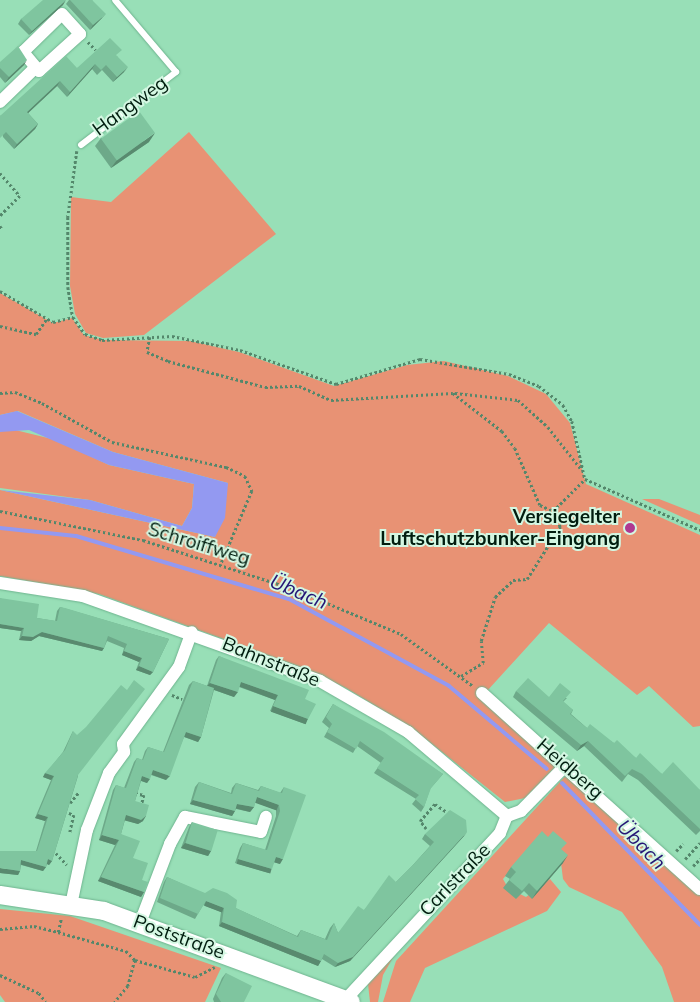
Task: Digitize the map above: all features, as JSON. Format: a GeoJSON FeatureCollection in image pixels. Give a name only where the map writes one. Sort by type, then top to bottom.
{"type":"FeatureCollection","features":[{"type":"Feature","properties":{"kind":"main road","name":"Poststraße"},"geometry":{"type":"LineString","coordinates":[[0,895],[140,923],[349,1000]]}},
{"type":"Feature","properties":{"kind":"street"},"geometry":{"type":"LineString","coordinates":[[62,14],[80,34],[39,71],[36,67],[23,52],[62,14]]}},
{"type":"Feature","properties":{"kind":"street"},"geometry":{"type":"LineString","coordinates":[[0,102],[36,67]]}},
{"type":"Feature","properties":{"kind":"street","name":"Bahnstraße"},"geometry":{"type":"LineString","coordinates":[[0,583],[83,596],[192,632],[320,681],[375,710],[507,816]]}},
{"type":"Feature","properties":{"kind":"street"},"geometry":{"type":"LineString","coordinates":[[67,909],[77,868],[108,773],[124,752],[123,744],[179,667],[192,632]]}},
{"type":"Feature","properties":{"kind":"street","name":"Heidberg"},"geometry":{"type":"LineString","coordinates":[[482,693],[566,765],[700,889]]}},
{"type":"Feature","properties":{"kind":"street"},"geometry":{"type":"LineString","coordinates":[[507,816],[521,811],[566,765]]}},
{"type":"Feature","properties":{"kind":"street","name":"Carlstraße"},"geometry":{"type":"LineString","coordinates":[[349,1000],[500,833],[507,816]]}},
{"type":"Feature","properties":{"kind":"street"},"geometry":{"type":"LineString","coordinates":[[140,923],[170,844],[185,818],[262,832],[266,817]]}},
{"type":"Feature","properties":{"kind":"lane","name":"Hangweg"},"geometry":{"type":"LineString","coordinates":[[81,145],[176,72],[115,0]]}},
{"type":"Feature","properties":{"kind":"path"},"geometry":{"type":"LineString","coordinates":[[81,145],[72,170],[68,217],[73,317],[85,334],[102,340],[172,336],[240,350],[336,384],[420,359],[509,374],[539,386],[563,404],[572,421],[585,479],[700,530]]}},
{"type":"Feature","properties":{"kind":"path"},"geometry":{"type":"LineString","coordinates":[[0,173],[20,196],[0,216]]}},
{"type":"Feature","properties":{"kind":"path"},"geometry":{"type":"LineString","coordinates":[[0,292],[47,318],[60,322],[73,317]]}},
{"type":"Feature","properties":{"kind":"path"},"geometry":{"type":"LineString","coordinates":[[0,326],[36,334],[47,318]]}},
{"type":"Feature","properties":{"kind":"path"},"geometry":{"type":"LineString","coordinates":[[150,337],[147,352],[168,361],[265,387],[299,386],[331,400],[453,392],[518,400],[548,427],[582,470]]}},
{"type":"Feature","properties":{"kind":"path"},"geometry":{"type":"LineString","coordinates":[[0,393],[14,392],[42,402],[112,442],[226,467],[245,476],[252,491],[221,564]]}},
{"type":"Feature","properties":{"kind":"path"},"geometry":{"type":"LineString","coordinates":[[453,392],[502,431],[515,448],[540,505],[553,512],[560,527],[527,579],[513,580],[495,597],[481,641],[483,663],[460,676]]}},
{"type":"Feature","properties":{"kind":"path"},"geometry":{"type":"LineString","coordinates":[[553,512],[585,479]]}},
{"type":"Feature","properties":{"kind":"path","name":"Schroiffweg"},"geometry":{"type":"LineString","coordinates":[[0,511],[90,527],[221,564],[401,634],[482,693]]}},
{"type":"Feature","properties":{"kind":"path"},"geometry":{"type":"LineString","coordinates":[[130,791],[144,795],[142,804]]}},
{"type":"Feature","properties":{"kind":"path"},"geometry":{"type":"LineString","coordinates":[[70,803],[79,792]]}},
{"type":"Feature","properties":{"kind":"path"},"geometry":{"type":"LineString","coordinates":[[426,829],[420,821],[435,804],[459,818]]}},
{"type":"Feature","properties":{"kind":"path"},"geometry":{"type":"LineString","coordinates":[[69,813],[74,815],[70,833]]}},
{"type":"Feature","properties":{"kind":"path"},"geometry":{"type":"LineString","coordinates":[[678,868],[700,843]]}},
{"type":"Feature","properties":{"kind":"path"},"geometry":{"type":"LineString","coordinates":[[56,853],[66,864],[77,868]]}},
{"type":"Feature","properties":{"kind":"path"},"geometry":{"type":"LineString","coordinates":[[58,932],[67,909]]}},
{"type":"Feature","properties":{"kind":"path"},"geometry":{"type":"LineString","coordinates":[[0,929],[34,926],[126,951],[135,960],[195,977],[212,972],[219,962]]}},
{"type":"Feature","properties":{"kind":"path"},"geometry":{"type":"LineString","coordinates":[[115,1002],[128,986],[135,960]]}},
{"type":"Feature","properties":{"kind":"path"},"geometry":{"type":"LineString","coordinates":[[0,975],[40,993],[46,1002]]}},
{"type":"Feature","properties":{"kind":"shaded area"},"geometry":{"type":"Polygon","coordinates":[[[189,132],[276,234],[144,335],[103,338],[86,333],[75,314],[70,286],[71,197],[111,202],[189,132]]]}},
{"type":"Feature","properties":{"kind":"shaded area"},"geometry":{"type":"Polygon","coordinates":[[[0,293],[53,323],[72,318],[84,335],[103,340],[190,341],[239,352],[334,386],[407,365],[444,361],[508,376],[546,394],[570,423],[586,484],[700,535],[700,726],[693,727],[649,686],[637,695],[549,623],[487,691],[558,764],[525,798],[505,802],[413,729],[346,688],[298,666],[99,594],[0,576],[0,490],[215,537],[228,483],[113,452],[18,411],[0,415],[0,293]]]}},
{"type":"Feature","properties":{"kind":"shaded area"},"geometry":{"type":"Polygon","coordinates":[[[7,428],[56,440],[109,465],[194,484],[192,508],[182,526],[90,500],[0,488],[0,432],[7,428]]]}},
{"type":"Feature","properties":{"kind":"shaded area"},"geometry":{"type":"Polygon","coordinates":[[[642,499],[659,499],[700,515],[700,525],[642,499]]]}},
{"type":"Feature","properties":{"kind":"shaded area"},"geometry":{"type":"Polygon","coordinates":[[[569,772],[700,895],[700,1002],[674,1002],[662,967],[622,912],[569,887],[563,879],[561,863],[520,859],[503,879],[508,888],[526,897],[550,879],[561,892],[547,911],[425,968],[410,1002],[383,1002],[396,961],[569,772]]]}},
{"type":"Feature","properties":{"kind":"shaded area"},"geometry":{"type":"Polygon","coordinates":[[[0,909],[70,916],[221,968],[205,1002],[5,1002],[0,995],[0,909]]]}},
{"type":"Feature","properties":{"kind":"shaded area"},"geometry":{"type":"Polygon","coordinates":[[[394,956],[383,975],[378,1002],[370,1002],[368,984],[394,956]]]}},
{"type":"Feature","properties":{"kind":"water"},"geometry":{"type":"Polygon","coordinates":[[[17,411],[113,452],[228,483],[225,518],[215,537],[0,490],[90,500],[182,526],[192,508],[194,484],[109,465],[29,430],[0,432],[0,415],[17,411]]]}},
{"type":"Feature","properties":{"kind":"building"},"geometry":{"type":"Polygon","coordinates":[[[43,0],[66,0],[32,31],[21,19],[43,0]]]}},
{"type":"Feature","properties":{"kind":"building"},"geometry":{"type":"Polygon","coordinates":[[[70,0],[92,0],[106,14],[93,25],[70,0]]]}},
{"type":"Feature","properties":{"kind":"building"},"geometry":{"type":"Polygon","coordinates":[[[110,38],[122,50],[116,55],[128,67],[117,77],[106,65],[101,70],[95,64],[70,92],[60,81],[27,112],[38,124],[17,144],[6,132],[0,138],[0,116],[66,56],[77,68],[110,38]]]}},
{"type":"Feature","properties":{"kind":"building"},"geometry":{"type":"Polygon","coordinates":[[[18,46],[27,60],[9,77],[0,68],[0,62],[18,46]]]}},
{"type":"Feature","properties":{"kind":"building"},"geometry":{"type":"Polygon","coordinates":[[[139,111],[155,133],[117,160],[101,139],[139,111]]]}},
{"type":"Feature","properties":{"kind":"building"},"geometry":{"type":"Polygon","coordinates":[[[0,598],[39,604],[37,618],[57,621],[60,607],[169,639],[153,672],[139,666],[142,658],[124,651],[127,644],[108,636],[104,648],[42,632],[33,637],[22,636],[24,628],[0,624],[0,598]]]}},
{"type":"Feature","properties":{"kind":"building"},"geometry":{"type":"Polygon","coordinates":[[[219,656],[309,690],[305,699],[316,704],[308,719],[273,706],[278,695],[241,682],[238,692],[210,683],[219,656]]]}},
{"type":"Feature","properties":{"kind":"building"},"geometry":{"type":"Polygon","coordinates":[[[528,678],[549,697],[560,683],[571,692],[563,701],[573,710],[570,714],[587,728],[590,724],[614,743],[617,740],[636,758],[640,753],[662,774],[673,762],[700,790],[700,829],[642,774],[632,769],[625,776],[588,741],[581,745],[516,691],[528,678]]]}},
{"type":"Feature","properties":{"kind":"building"},"geometry":{"type":"Polygon","coordinates":[[[134,680],[145,689],[78,775],[52,861],[48,859],[46,867],[21,860],[20,871],[0,868],[0,851],[37,851],[48,817],[38,814],[54,776],[45,773],[65,750],[73,731],[77,735],[121,685],[127,690],[134,680]]]}},
{"type":"Feature","properties":{"kind":"building"},"geometry":{"type":"Polygon","coordinates":[[[193,681],[214,688],[201,737],[186,732],[170,776],[153,770],[150,779],[142,776],[135,801],[149,805],[146,816],[141,820],[126,815],[121,834],[140,841],[133,858],[148,863],[142,880],[148,882],[144,892],[101,877],[119,840],[102,835],[116,785],[126,788],[137,758],[143,760],[148,747],[164,752],[193,681]]]}},
{"type":"Feature","properties":{"kind":"building"},"geometry":{"type":"Polygon","coordinates":[[[333,704],[384,732],[443,774],[431,788],[424,807],[415,799],[419,795],[377,768],[384,758],[360,741],[356,749],[327,732],[332,724],[326,717],[333,704]]]}},
{"type":"Feature","properties":{"kind":"building"},"geometry":{"type":"Polygon","coordinates":[[[199,782],[232,794],[236,783],[259,791],[261,786],[282,793],[284,787],[306,795],[283,859],[276,857],[272,869],[238,859],[243,843],[267,850],[280,811],[279,805],[257,797],[254,807],[237,804],[235,811],[193,800],[199,782]]]}},
{"type":"Feature","properties":{"kind":"building"},"geometry":{"type":"Polygon","coordinates":[[[450,810],[466,820],[467,832],[353,957],[338,963],[324,954],[321,961],[222,922],[224,908],[206,901],[198,914],[160,898],[167,877],[205,893],[213,888],[227,893],[237,900],[236,908],[298,937],[301,930],[327,940],[334,923],[338,933],[358,906],[364,910],[389,875],[396,882],[412,866],[434,842],[425,834],[450,810]]]}},
{"type":"Feature","properties":{"kind":"building"},"geometry":{"type":"Polygon","coordinates":[[[192,822],[218,830],[211,851],[186,843],[192,822]]]}},
{"type":"Feature","properties":{"kind":"building"},"geometry":{"type":"Polygon","coordinates":[[[542,831],[548,837],[553,831],[567,843],[561,849],[568,855],[537,891],[529,883],[522,891],[509,880],[516,872],[511,867],[542,831]]]}},
{"type":"Feature","properties":{"kind":"building"},"geometry":{"type":"Polygon","coordinates":[[[226,973],[252,986],[244,1002],[221,1002],[216,994],[226,973]]]}},
{"type":"Feature","properties":{"kind":"waterway","name":"Übach"},"geometry":{"type":"LineString","coordinates":[[0,528],[76,536],[289,599],[449,686],[547,769]]}},
{"type":"Feature","properties":{"kind":"waterway","name":"Übach"},"geometry":{"type":"LineString","coordinates":[[562,783],[700,925]]}},
{"type":"Feature","properties":{"kind":"place","name":"Versiegelter Luftschutzbunker-Eingang"},"geometry":{"type":"Point","coordinates":[630,528]}}]}
